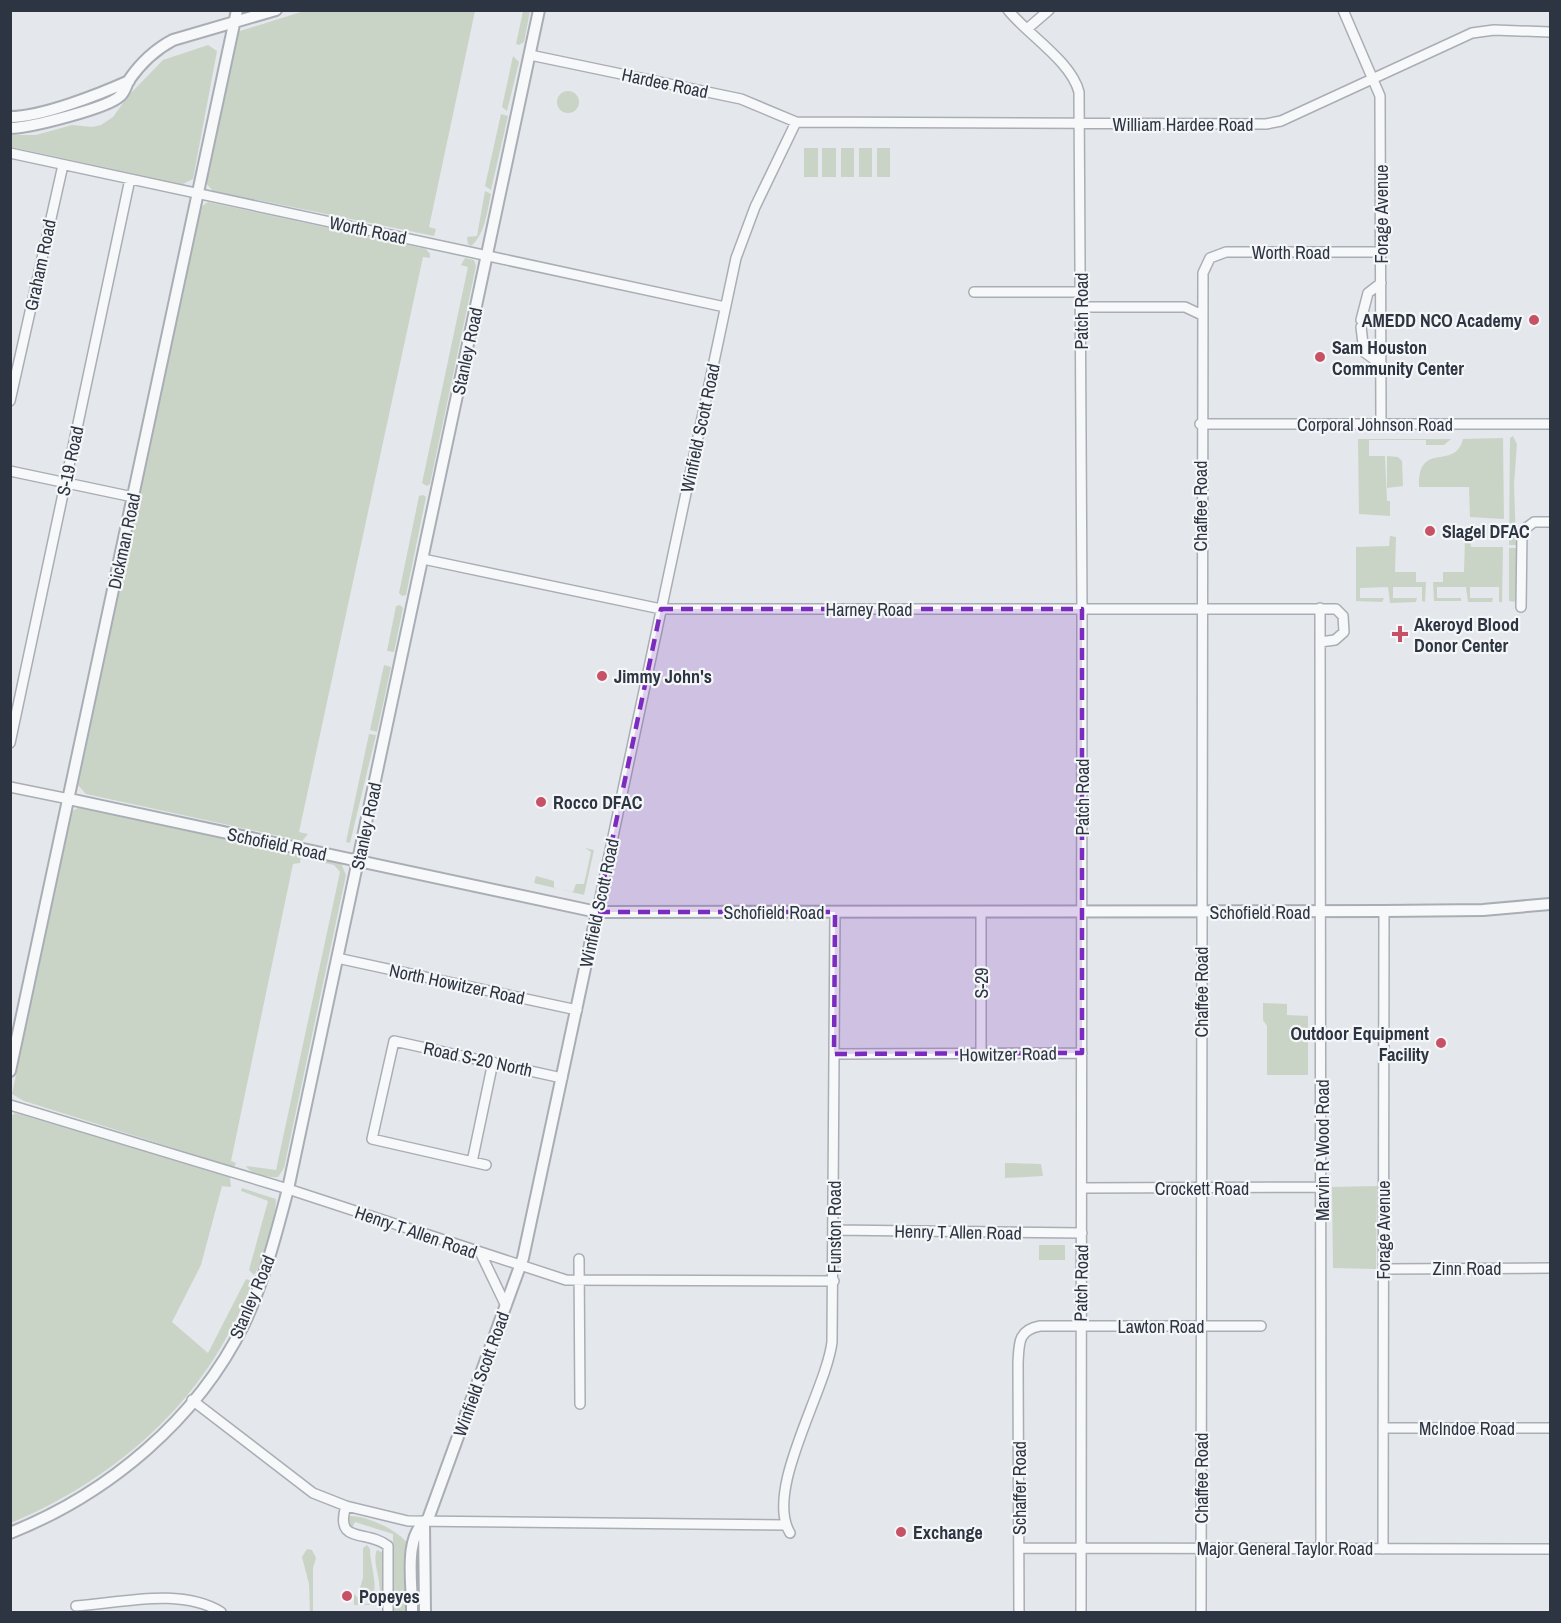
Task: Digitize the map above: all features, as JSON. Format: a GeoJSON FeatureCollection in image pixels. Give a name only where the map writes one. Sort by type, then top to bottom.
{"type":"FeatureCollection","features":[{"type":"Feature","properties":{"kind":"street","name":"Dickman Road"},"geometry":{"type":"LineString","coordinates":[[10,1071],[237,10]]}},
{"type":"Feature","properties":{"kind":"street"},"geometry":{"type":"LineString","coordinates":[[10,128],[32,126],[115,101],[151,55],[167,43],[276,10]]}},
{"type":"Feature","properties":{"kind":"street","name":"Stanley Road"},"geometry":{"type":"LineString","coordinates":[[10,1533],[68,1507],[121,1472],[164,1433],[219,1366],[243,1324],[264,1275],[288,1189],[539,10]]}},
{"type":"Feature","properties":{"kind":"street","name":"Patch Road"},"geometry":{"type":"LineString","coordinates":[[1008,10],[1076,82],[1079,123],[1082,609],[1081,1612]]}},
{"type":"Feature","properties":{"kind":"street"},"geometry":{"type":"LineString","coordinates":[[1027,29],[1049,10]]}},
{"type":"Feature","properties":{"kind":"street","name":"Forage Avenue"},"geometry":{"type":"LineString","coordinates":[[1343,10],[1380,96],[1381,424]]}},
{"type":"Feature","properties":{"kind":"street","name":"William Hardee Road"},"geometry":{"type":"LineString","coordinates":[[796,122],[1274,123],[1472,33],[1494,30],[1551,32]]}},
{"type":"Feature","properties":{"kind":"street","name":"Hardee Road"},"geometry":{"type":"LineString","coordinates":[[530,55],[741,99],[796,122]]}},
{"type":"Feature","properties":{"kind":"street"},"geometry":{"type":"LineString","coordinates":[[10,117],[28,115],[101,94],[129,81]]}},
{"type":"Feature","properties":{"kind":"street","name":"Winfield Scott Road"},"geometry":{"type":"LineString","coordinates":[[424,1612],[424,1521],[428,1518],[520,1267],[726,307],[744,233],[796,122]]}},
{"type":"Feature","properties":{"kind":"street","name":"Worth Road"},"geometry":{"type":"LineString","coordinates":[[10,153],[726,307]]}},
{"type":"Feature","properties":{"kind":"street","name":"Graham Road"},"geometry":{"type":"LineString","coordinates":[[10,401],[63,165]]}},
{"type":"Feature","properties":{"kind":"street","name":"S-19 Road"},"geometry":{"type":"LineString","coordinates":[[10,742],[130,179]]}},
{"type":"Feature","properties":{"kind":"street","name":"Worth Road"},"geometry":{"type":"LineString","coordinates":[[1205,264],[1217,254],[1226,252],[1381,252]]}},
{"type":"Feature","properties":{"kind":"street","name":"Chaffee Road"},"geometry":{"type":"LineString","coordinates":[[1201,1612],[1200,424],[1202,281],[1205,264]]}},
{"type":"Feature","properties":{"kind":"street"},"geometry":{"type":"LineString","coordinates":[[1381,283],[1368,293],[1361,323],[1364,352],[1382,365]]}},
{"type":"Feature","properties":{"kind":"street"},"geometry":{"type":"LineString","coordinates":[[974,292],[1081,292]]}},
{"type":"Feature","properties":{"kind":"street"},"geometry":{"type":"LineString","coordinates":[[1081,307],[1185,307],[1202,315]]}},
{"type":"Feature","properties":{"kind":"street","name":"Corporal Johnson Road"},"geometry":{"type":"LineString","coordinates":[[1200,424],[1551,424]]}},
{"type":"Feature","properties":{"kind":"street"},"geometry":{"type":"LineString","coordinates":[[10,471],[133,497]]}},
{"type":"Feature","properties":{"kind":"street"},"geometry":{"type":"LineString","coordinates":[[1521,607],[1522,531],[1530,523],[1551,522]]}},
{"type":"Feature","properties":{"kind":"street","name":"Harney Road"},"geometry":{"type":"LineString","coordinates":[[423,559],[661,609],[1320,608]]}},
{"type":"Feature","properties":{"kind":"street"},"geometry":{"type":"LineString","coordinates":[[1320,608],[1336,609],[1340,612],[1344,623],[1344,632],[1340,637],[1320,642]]}},
{"type":"Feature","properties":{"kind":"street","name":"Marvin R Wood Road"},"geometry":{"type":"LineString","coordinates":[[1320,608],[1321,1548]]}},
{"type":"Feature","properties":{"kind":"street","name":"Schofield Road"},"geometry":{"type":"LineString","coordinates":[[10,787],[597,912],[1321,912],[1483,910],[1551,904]]}},
{"type":"Feature","properties":{"kind":"street","name":"Forage Avenue"},"geometry":{"type":"LineString","coordinates":[[1383,1549],[1384,911]]}},
{"type":"Feature","properties":{"kind":"street","name":"Funston Road"},"geometry":{"type":"LineString","coordinates":[[424,1521],[788,1529],[784,1490],[830,1359],[834,1281],[835,912]]}},
{"type":"Feature","properties":{"kind":"street","name":"S-29"},"geometry":{"type":"LineString","coordinates":[[981,912],[981,1054]]}},
{"type":"Feature","properties":{"kind":"street","name":"North Howitzer Road"},"geometry":{"type":"LineString","coordinates":[[337,958],[576,1010]]}},
{"type":"Feature","properties":{"kind":"street","name":"Road S-20 North"},"geometry":{"type":"LineString","coordinates":[[472,1162],[372,1139],[394,1041],[562,1077]]}},
{"type":"Feature","properties":{"kind":"street","name":"Howitzer Road"},"geometry":{"type":"LineString","coordinates":[[834,1054],[1082,1053]]}},
{"type":"Feature","properties":{"kind":"street"},"geometry":{"type":"LineString","coordinates":[[486,1165],[472,1162],[493,1062]]}},
{"type":"Feature","properties":{"kind":"street","name":"Henry T Allen Road"},"geometry":{"type":"LineString","coordinates":[[10,1105],[288,1189],[520,1267],[579,1282],[834,1281]]}},
{"type":"Feature","properties":{"kind":"street","name":"Crockett Road"},"geometry":{"type":"LineString","coordinates":[[1082,1188],[1322,1187]]}},
{"type":"Feature","properties":{"kind":"street","name":"Henry T Allen Road"},"geometry":{"type":"LineString","coordinates":[[834,1230],[1082,1233]]}},
{"type":"Feature","properties":{"kind":"street"},"geometry":{"type":"LineString","coordinates":[[481,1254],[506,1306]]}},
{"type":"Feature","properties":{"kind":"street"},"geometry":{"type":"LineString","coordinates":[[579,1259],[580,1404]]}},
{"type":"Feature","properties":{"kind":"street","name":"Zinn Road"},"geometry":{"type":"LineString","coordinates":[[1384,1269],[1551,1268]]}},
{"type":"Feature","properties":{"kind":"street","name":"Lawton Road"},"geometry":{"type":"LineString","coordinates":[[1018,1363],[1019,1341],[1026,1329],[1040,1326],[1261,1326]]}},
{"type":"Feature","properties":{"kind":"street","name":"Schaffer Road"},"geometry":{"type":"LineString","coordinates":[[1018,1363],[1019,1612]]}},
{"type":"Feature","properties":{"kind":"street"},"geometry":{"type":"LineString","coordinates":[[192,1400],[300,1485],[346,1506],[408,1521],[424,1521],[416,1535],[411,1558],[412,1612]]}},
{"type":"Feature","properties":{"kind":"street","name":"McIndoe Road"},"geometry":{"type":"LineString","coordinates":[[1383,1428],[1551,1428]]}},
{"type":"Feature","properties":{"kind":"street"},"geometry":{"type":"LineString","coordinates":[[346,1506],[341,1522],[349,1533],[383,1542],[388,1546],[388,1612]]}},
{"type":"Feature","properties":{"kind":"street","name":"Major General Taylor Road"},"geometry":{"type":"LineString","coordinates":[[1019,1548],[1551,1550]]}},
{"type":"Feature","properties":{"kind":"street"},"geometry":{"type":"LineString","coordinates":[[76,1606],[180,1599],[207,1605],[221,1612]]}},
{"type":"Feature","properties":{"kind":"highlighted area"},"geometry":{"type":"Polygon","coordinates":[[[661,609],[1082,609],[1082,1053],[834,1054],[835,912],[597,912],[661,609]]]}},
{"type":"Feature","properties":{"kind":"green space"},"geometry":{"type":"Polygon","coordinates":[[[304,11],[475,11],[429,227],[436,229],[434,236],[213,191],[205,182],[237,32],[304,11]]]}},
{"type":"Feature","properties":{"kind":"green space"},"geometry":{"type":"Polygon","coordinates":[[[523,11],[530,11],[524,42],[519,45],[516,44],[523,11]]]}},
{"type":"Feature","properties":{"kind":"green space"},"geometry":{"type":"Polygon","coordinates":[[[208,45],[217,51],[193,179],[183,184],[11,147],[11,135],[36,135],[72,125],[92,127],[101,125],[113,117],[128,96],[163,60],[208,45]]]}},
{"type":"Feature","properties":{"kind":"green space"},"geometry":{"type":"Polygon","coordinates":[[[513,56],[519,62],[507,111],[502,107],[513,56]]]}},
{"type":"Feature","properties":{"kind":"green space"},"geometry":{"type":"Polygon","coordinates":[[[568,91],[576,94],[579,102],[576,110],[568,113],[560,110],[557,102],[560,94],[568,91]]]}},
{"type":"Feature","properties":{"kind":"green space"},"geometry":{"type":"Polygon","coordinates":[[[501,114],[508,116],[491,190],[485,186],[501,114]]]}},
{"type":"Feature","properties":{"kind":"green space"},"geometry":{"type":"Polygon","coordinates":[[[804,148],[818,148],[818,177],[804,177],[804,148]]]}},
{"type":"Feature","properties":{"kind":"green space"},"geometry":{"type":"Polygon","coordinates":[[[822,148],[836,148],[836,177],[822,177],[822,148]]]}},
{"type":"Feature","properties":{"kind":"green space"},"geometry":{"type":"Polygon","coordinates":[[[841,148],[854,148],[854,177],[841,177],[841,148]]]}},
{"type":"Feature","properties":{"kind":"green space"},"geometry":{"type":"Polygon","coordinates":[[[859,148],[872,148],[872,177],[859,177],[859,148]]]}},
{"type":"Feature","properties":{"kind":"green space"},"geometry":{"type":"Polygon","coordinates":[[[877,148],[890,148],[890,177],[877,177],[877,148]]]}},
{"type":"Feature","properties":{"kind":"green space"},"geometry":{"type":"Polygon","coordinates":[[[485,191],[491,194],[486,216],[479,236],[471,246],[468,244],[467,237],[477,236],[485,191]]]}},
{"type":"Feature","properties":{"kind":"green space"},"geometry":{"type":"Polygon","coordinates":[[[208,202],[426,249],[430,254],[430,258],[423,257],[299,832],[308,834],[302,841],[86,794],[77,784],[198,209],[208,202]]]}},
{"type":"Feature","properties":{"kind":"green space"},"geometry":{"type":"Polygon","coordinates":[[[465,258],[474,260],[476,266],[430,484],[427,486],[422,483],[468,267],[461,265],[465,258]]]}},
{"type":"Feature","properties":{"kind":"green space"},"geometry":{"type":"Polygon","coordinates":[[[1513,436],[1517,444],[1514,484],[1516,545],[1509,545],[1510,438],[1513,436]]]}},
{"type":"Feature","properties":{"kind":"green space"},"geometry":{"type":"Polygon","coordinates":[[[1503,438],[1504,519],[1470,517],[1469,487],[1419,487],[1420,473],[1424,464],[1430,459],[1453,454],[1459,449],[1463,439],[1503,438]]]}},
{"type":"Feature","properties":{"kind":"green space"},"geometry":{"type":"Polygon","coordinates":[[[1358,439],[1451,439],[1444,445],[1426,445],[1426,440],[1369,440],[1369,456],[1385,456],[1390,516],[1359,514],[1358,439]]]}},
{"type":"Feature","properties":{"kind":"green space"},"geometry":{"type":"Polygon","coordinates":[[[1387,456],[1398,457],[1402,461],[1403,486],[1387,488],[1387,456]]]}},
{"type":"Feature","properties":{"kind":"green space"},"geometry":{"type":"Polygon","coordinates":[[[419,496],[426,497],[406,595],[402,596],[399,593],[419,496]]]}},
{"type":"Feature","properties":{"kind":"green space"},"geometry":{"type":"Polygon","coordinates":[[[1390,536],[1396,537],[1395,572],[1416,572],[1416,582],[1426,582],[1425,602],[1422,601],[1422,587],[1393,587],[1393,598],[1417,598],[1416,602],[1390,603],[1388,587],[1360,588],[1360,598],[1384,598],[1382,602],[1356,601],[1356,547],[1389,546],[1390,536]]]}},
{"type":"Feature","properties":{"kind":"green space"},"geometry":{"type":"Polygon","coordinates":[[[1465,537],[1470,537],[1471,547],[1503,547],[1502,602],[1499,602],[1499,587],[1470,587],[1470,598],[1493,598],[1492,602],[1468,602],[1466,587],[1437,587],[1437,598],[1461,598],[1461,601],[1434,601],[1433,582],[1443,582],[1443,572],[1464,572],[1465,537]]]}},
{"type":"Feature","properties":{"kind":"green space"},"geometry":{"type":"Polygon","coordinates":[[[1509,548],[1516,548],[1517,602],[1509,601],[1509,548]]]}},
{"type":"Feature","properties":{"kind":"green space"},"geometry":{"type":"Polygon","coordinates":[[[400,605],[403,608],[394,652],[387,651],[396,606],[400,605]]]}},
{"type":"Feature","properties":{"kind":"green space"},"geometry":{"type":"Polygon","coordinates":[[[384,665],[391,667],[377,732],[370,730],[384,665]]]}},
{"type":"Feature","properties":{"kind":"green space"},"geometry":{"type":"Polygon","coordinates":[[[369,734],[376,735],[350,843],[346,842],[369,734]]]}},
{"type":"Feature","properties":{"kind":"green space"},"geometry":{"type":"Polygon","coordinates":[[[80,807],[301,855],[300,863],[293,864],[231,1161],[236,1163],[234,1167],[24,1101],[12,1094],[70,818],[72,811],[80,807]]]}},
{"type":"Feature","properties":{"kind":"green space"},"geometry":{"type":"Polygon","coordinates":[[[585,848],[594,850],[584,895],[561,889],[573,892],[576,884],[584,884],[591,852],[585,848]]]}},
{"type":"Feature","properties":{"kind":"green space"},"geometry":{"type":"Polygon","coordinates":[[[311,858],[341,863],[346,875],[284,1168],[278,1177],[270,1177],[256,1173],[246,1166],[276,1170],[340,872],[334,865],[311,860],[311,858]]]}},
{"type":"Feature","properties":{"kind":"green space"},"geometry":{"type":"Polygon","coordinates":[[[536,876],[554,881],[554,888],[534,883],[536,876]]]}},
{"type":"Feature","properties":{"kind":"green space"},"geometry":{"type":"Polygon","coordinates":[[[1263,1003],[1287,1004],[1287,1015],[1308,1016],[1308,1075],[1267,1075],[1267,1026],[1263,1020],[1263,1003]]]}},
{"type":"Feature","properties":{"kind":"green space"},"geometry":{"type":"Polygon","coordinates":[[[15,1113],[230,1177],[231,1187],[222,1186],[201,1265],[172,1322],[208,1353],[246,1279],[251,1281],[244,1305],[213,1360],[191,1391],[166,1419],[109,1468],[45,1507],[11,1523],[10,1117],[15,1113]]]}},
{"type":"Feature","properties":{"kind":"green space"},"geometry":{"type":"Polygon","coordinates":[[[1005,1163],[1041,1164],[1043,1176],[1005,1178],[1005,1163]]]}},
{"type":"Feature","properties":{"kind":"green space"},"geometry":{"type":"Polygon","coordinates":[[[1377,1186],[1376,1269],[1333,1268],[1332,1187],[1377,1186]]]}},
{"type":"Feature","properties":{"kind":"green space"},"geometry":{"type":"Polygon","coordinates":[[[242,1188],[276,1199],[269,1238],[254,1275],[249,1270],[268,1201],[241,1191],[242,1188]]]}},
{"type":"Feature","properties":{"kind":"green space"},"geometry":{"type":"Polygon","coordinates":[[[1039,1245],[1065,1245],[1065,1260],[1039,1260],[1039,1245]]]}},
{"type":"Feature","properties":{"kind":"green space"},"geometry":{"type":"Polygon","coordinates":[[[349,1516],[364,1518],[382,1525],[399,1535],[409,1546],[409,1612],[393,1612],[393,1534],[355,1522],[352,1528],[347,1525],[349,1516]]]}},
{"type":"Feature","properties":{"kind":"green space"},"geometry":{"type":"Polygon","coordinates":[[[367,1545],[370,1549],[375,1586],[373,1596],[366,1598],[359,1591],[363,1578],[363,1548],[367,1545]]]}},
{"type":"Feature","properties":{"kind":"green space"},"geometry":{"type":"Polygon","coordinates":[[[307,1549],[312,1550],[316,1558],[313,1568],[313,1612],[310,1612],[309,1584],[302,1557],[307,1549]]]}},
{"type":"Feature","properties":{"kind":"green space"},"geometry":{"type":"Polygon","coordinates":[[[377,1550],[384,1553],[383,1605],[354,1605],[354,1594],[364,1604],[373,1602],[378,1597],[380,1590],[375,1557],[377,1550]]]}},
{"type":"Feature","properties":{"kind":"place","name":"AMEDD NCO Academy"},"geometry":{"type":"Point","coordinates":[1534,320]}},
{"type":"Feature","properties":{"kind":"place","name":"Sam Houston Community Center"},"geometry":{"type":"Point","coordinates":[1320,357]}},
{"type":"Feature","properties":{"kind":"place","name":"Slagel DFAC"},"geometry":{"type":"Point","coordinates":[1430,531]}},
{"type":"Feature","properties":{"kind":"place","name":"Akeroyd Blood Donor Center"},"geometry":{"type":"Point","coordinates":[1400,634]}},
{"type":"Feature","properties":{"kind":"place","name":"Jimmy John's"},"geometry":{"type":"Point","coordinates":[602,676]}},
{"type":"Feature","properties":{"kind":"place","name":"Rocco DFAC"},"geometry":{"type":"Point","coordinates":[541,802]}},
{"type":"Feature","properties":{"kind":"place","name":"Outdoor Equipment Facility"},"geometry":{"type":"Point","coordinates":[1441,1043]}},
{"type":"Feature","properties":{"kind":"place","name":"Exchange"},"geometry":{"type":"Point","coordinates":[901,1532]}},
{"type":"Feature","properties":{"kind":"place","name":"Popeyes"},"geometry":{"type":"Point","coordinates":[347,1596]}}]}
